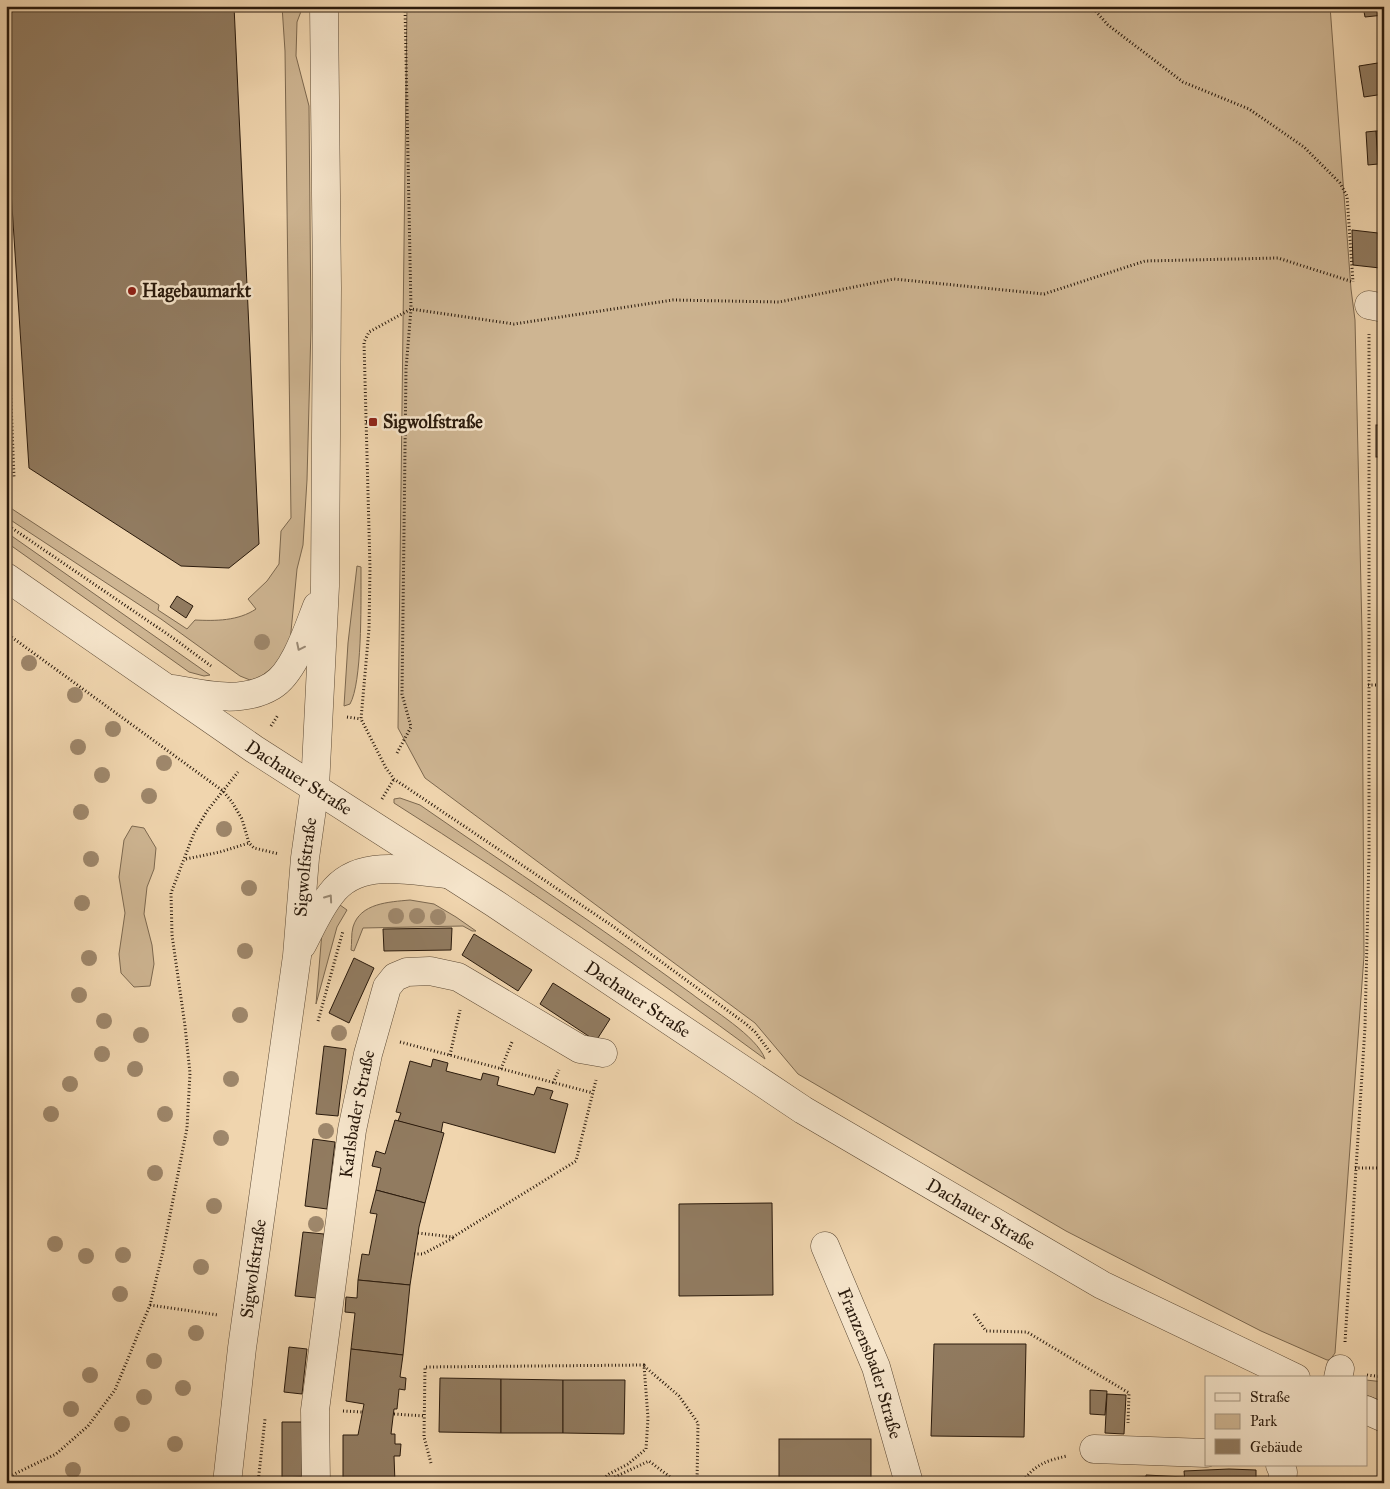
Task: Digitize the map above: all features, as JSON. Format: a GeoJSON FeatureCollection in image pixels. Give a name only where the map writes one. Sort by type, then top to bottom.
{"type":"FeatureCollection","features":[{"type":"Feature","properties":{"kind":"street","name":"Sigwolfstraße"},"geometry":{"type":"LineString","coordinates":[[227,1483],[242,1348],[297,956],[305,858],[315,787],[325,586],[327,288],[324,6]]}},
{"type":"Feature","properties":{"kind":"street","name":"Dachauer Straße"},"geometry":{"type":"LineString","coordinates":[[6,577],[254,749],[450,875],[803,1110],[1102,1285],[1292,1376]]}},
{"type":"Feature","properties":{"kind":"street"},"geometry":{"type":"LineString","coordinates":[[164,688],[234,697],[254,694],[273,686],[286,672],[294,659],[325,586]]}},
{"type":"Feature","properties":{"kind":"street"},"geometry":{"type":"LineString","coordinates":[[297,956],[326,900],[347,878],[380,868],[450,875]]}},
{"type":"Feature","properties":{"kind":"street","name":"Karlsbader Straße"},"geometry":{"type":"LineString","coordinates":[[316,1483],[315,1410],[352,1130],[373,1035],[387,987],[395,977],[407,972],[430,971],[458,977],[580,1049],[602,1053]]}},
{"type":"Feature","properties":{"kind":"street","name":"Franzensbader Straße"},"geometry":{"type":"LineString","coordinates":[[825,1246],[876,1367],[909,1483]]}},
{"type":"Feature","properties":{"kind":"street"},"geometry":{"type":"LineString","coordinates":[[1368,1411],[1384,1418]]}},
{"type":"Feature","properties":{"kind":"street"},"geometry":{"type":"LineString","coordinates":[[1094,1449],[1205,1453]]}},
{"type":"Feature","properties":{"kind":"street"},"geometry":{"type":"LineString","coordinates":[[1280,1466],[1283,1472],[1282,1483]]}},
{"type":"Feature","properties":{"kind":"path"},"geometry":{"type":"LineString","coordinates":[[397,753],[411,727],[402,694],[406,369],[411,309],[405,6]]}},
{"type":"Feature","properties":{"kind":"path"},"geometry":{"type":"LineString","coordinates":[[1091,6],[1108,25],[1183,82],[1250,109],[1304,147],[1340,184],[1346,196],[1353,282]]}},
{"type":"Feature","properties":{"kind":"path"},"geometry":{"type":"LineString","coordinates":[[772,1055],[755,1032],[746,1024],[614,927],[394,779],[386,768],[361,719],[370,577],[364,342],[369,332],[411,309],[514,324],[673,300],[779,302],[894,279],[1044,294],[1145,261],[1278,258],[1353,282],[1376,307],[1368,685],[1369,854],[1365,1028],[1344,1350],[1339,1374]]}},
{"type":"Feature","properties":{"kind":"path"},"geometry":{"type":"LineString","coordinates":[[6,276],[14,478]]}},
{"type":"Feature","properties":{"kind":"path"},"geometry":{"type":"LineString","coordinates":[[366,422],[373,422]]}},
{"type":"Feature","properties":{"kind":"path"},"geometry":{"type":"LineString","coordinates":[[6,524],[216,669]]}},
{"type":"Feature","properties":{"kind":"path"},"geometry":{"type":"LineString","coordinates":[[6,633],[223,791],[242,819],[249,843],[254,848],[269,852]]}},
{"type":"Feature","properties":{"kind":"path"},"geometry":{"type":"LineString","coordinates":[[1368,685],[1384,685]]}},
{"type":"Feature","properties":{"kind":"path"},"geometry":{"type":"LineString","coordinates":[[6,1478],[56,1454],[88,1426],[115,1390],[150,1305],[163,1251],[187,1128],[190,1073],[172,935],[171,893],[194,833],[207,811],[223,791]]}},
{"type":"Feature","properties":{"kind":"path"},"geometry":{"type":"LineString","coordinates":[[185,859],[220,852],[249,843]]}},
{"type":"Feature","properties":{"kind":"path"},"geometry":{"type":"LineString","coordinates":[[317,1026],[345,925]]}},
{"type":"Feature","properties":{"kind":"path"},"geometry":{"type":"LineString","coordinates":[[450,1055],[466,982]]}},
{"type":"Feature","properties":{"kind":"path"},"geometry":{"type":"LineString","coordinates":[[373,1035],[593,1093]]}},
{"type":"Feature","properties":{"kind":"path"},"geometry":{"type":"LineString","coordinates":[[414,1254],[423,1254],[453,1237],[576,1161],[602,1053]]}},
{"type":"Feature","properties":{"kind":"path"},"geometry":{"type":"LineString","coordinates":[[1355,1168],[1384,1168]]}},
{"type":"Feature","properties":{"kind":"path"},"geometry":{"type":"LineString","coordinates":[[418,1233],[453,1237]]}},
{"type":"Feature","properties":{"kind":"path"},"geometry":{"type":"LineString","coordinates":[[150,1305],[219,1315]]}},
{"type":"Feature","properties":{"kind":"path"},"geometry":{"type":"LineString","coordinates":[[974,1314],[986,1331],[1027,1332],[1129,1393],[1127,1450]]}},
{"type":"Feature","properties":{"kind":"path"},"geometry":{"type":"LineString","coordinates":[[601,1483],[609,1474],[628,1464],[646,1449],[648,1418],[644,1365]]}},
{"type":"Feature","properties":{"kind":"path"},"geometry":{"type":"LineString","coordinates":[[431,1463],[424,1437],[426,1366],[644,1365],[679,1396],[698,1423],[697,1483]]}},
{"type":"Feature","properties":{"kind":"path"},"geometry":{"type":"LineString","coordinates":[[258,1483],[265,1412]]}},
{"type":"Feature","properties":{"kind":"path"},"geometry":{"type":"LineString","coordinates":[[394,1414],[425,1416]]}},
{"type":"Feature","properties":{"kind":"path"},"geometry":{"type":"LineString","coordinates":[[1021,1483],[1030,1472],[1046,1461],[1094,1449]]}},
{"type":"Feature","properties":{"kind":"path"},"geometry":{"type":"LineString","coordinates":[[601,1483],[649,1461],[678,1483]]}},
{"type":"Feature","properties":{"kind":"green space"},"geometry":{"type":"Polygon","coordinates":[[[282,6],[303,6],[297,22],[296,56],[309,106],[311,327],[307,480],[303,545],[297,569],[290,642],[277,664],[259,678],[250,680],[240,676],[161,619],[6,517],[6,505],[159,605],[158,610],[187,629],[195,620],[234,618],[256,609],[248,599],[267,581],[279,564],[281,531],[291,518],[285,51],[282,6]]]}},
{"type":"Feature","properties":{"kind":"green space"},"geometry":{"type":"Polygon","coordinates":[[[407,6],[1330,6],[1351,289],[1355,320],[1362,633],[1364,956],[1335,1353],[1330,1360],[1261,1331],[1066,1231],[798,1074],[755,1023],[425,778],[398,728],[407,6]]]}},
{"type":"Feature","properties":{"kind":"green space"},"geometry":{"type":"Polygon","coordinates":[[[6,532],[210,675],[204,676],[189,672],[6,542],[6,532]]]}},
{"type":"Feature","properties":{"kind":"green space"},"geometry":{"type":"Polygon","coordinates":[[[357,566],[361,567],[359,662],[354,694],[350,704],[344,706],[348,643],[357,566]]]}},
{"type":"Feature","properties":{"kind":"green space"},"geometry":{"type":"Polygon","coordinates":[[[400,798],[420,805],[591,922],[743,1032],[753,1041],[765,1059],[582,928],[489,864],[394,803],[394,799],[400,798]]]}},
{"type":"Feature","properties":{"kind":"green space"},"geometry":{"type":"Polygon","coordinates":[[[132,826],[144,828],[156,848],[154,869],[147,887],[144,914],[152,945],[154,964],[150,986],[134,987],[121,973],[119,954],[125,913],[119,877],[124,840],[132,826]]]}},
{"type":"Feature","properties":{"kind":"green space"},"geometry":{"type":"Polygon","coordinates":[[[410,900],[434,904],[476,931],[463,926],[363,928],[354,951],[351,950],[353,927],[362,913],[376,905],[410,900]]]}},
{"type":"Feature","properties":{"kind":"green space"},"geometry":{"type":"Polygon","coordinates":[[[340,905],[347,910],[337,927],[316,1004],[322,932],[329,917],[340,905]]]}},
{"type":"Feature","properties":{"kind":"green space"},"geometry":{"type":"Polygon","coordinates":[[[1368,1380],[1384,1382],[1384,1402],[1368,1396],[1368,1380]]]}},
{"type":"Feature","properties":{"kind":"building","name":"Hagebaumarkt"},"geometry":{"type":"Polygon","coordinates":[[[6,6],[234,6],[259,544],[229,568],[181,566],[29,468],[6,114],[6,6]]]}},
{"type":"Feature","properties":{"kind":"building"},"geometry":{"type":"Polygon","coordinates":[[[1363,6],[1384,6],[1384,15],[1365,17],[1363,6]]]}},
{"type":"Feature","properties":{"kind":"building"},"geometry":{"type":"Polygon","coordinates":[[[1384,62],[1384,94],[1364,97],[1359,66],[1384,62]]]}},
{"type":"Feature","properties":{"kind":"building"},"geometry":{"type":"Polygon","coordinates":[[[1376,131],[1384,131],[1384,177],[1379,178],[1376,131]]]}},
{"type":"Feature","properties":{"kind":"building"},"geometry":{"type":"Polygon","coordinates":[[[1376,131],[1378,164],[1368,165],[1366,132],[1376,131]]]}},
{"type":"Feature","properties":{"kind":"building"},"geometry":{"type":"Polygon","coordinates":[[[1352,230],[1378,233],[1380,268],[1353,265],[1352,230]]]}},
{"type":"Feature","properties":{"kind":"building"},"geometry":{"type":"Polygon","coordinates":[[[1376,425],[1384,425],[1384,457],[1376,457],[1376,425]]]}},
{"type":"Feature","properties":{"kind":"building"},"geometry":{"type":"Polygon","coordinates":[[[177,596],[193,606],[186,618],[170,607],[177,596]]]}},
{"type":"Feature","properties":{"kind":"building"},"geometry":{"type":"Polygon","coordinates":[[[452,928],[451,950],[384,951],[383,929],[452,928]]]}},
{"type":"Feature","properties":{"kind":"building"},"geometry":{"type":"Polygon","coordinates":[[[474,934],[532,970],[518,991],[462,955],[474,934]]]}},
{"type":"Feature","properties":{"kind":"building"},"geometry":{"type":"Polygon","coordinates":[[[354,958],[374,968],[349,1023],[329,1013],[354,958]]]}},
{"type":"Feature","properties":{"kind":"building"},"geometry":{"type":"Polygon","coordinates":[[[553,983],[610,1019],[596,1041],[540,1004],[553,983]]]}},
{"type":"Feature","properties":{"kind":"building"},"geometry":{"type":"Polygon","coordinates":[[[324,1046],[346,1049],[338,1116],[316,1114],[324,1046]]]}},
{"type":"Feature","properties":{"kind":"building"},"geometry":{"type":"Polygon","coordinates":[[[433,1059],[448,1063],[446,1071],[481,1080],[483,1073],[499,1077],[497,1085],[534,1095],[537,1087],[553,1091],[550,1099],[568,1104],[555,1153],[443,1122],[441,1133],[398,1121],[401,1113],[396,1112],[410,1061],[431,1067],[433,1059]]]}},
{"type":"Feature","properties":{"kind":"building"},"geometry":{"type":"Polygon","coordinates":[[[395,1120],[444,1133],[425,1203],[376,1190],[381,1168],[372,1166],[376,1151],[385,1154],[395,1120]]]}},
{"type":"Feature","properties":{"kind":"building"},"geometry":{"type":"Polygon","coordinates":[[[313,1139],[335,1142],[327,1209],[305,1206],[313,1139]]]}},
{"type":"Feature","properties":{"kind":"building"},"geometry":{"type":"Polygon","coordinates":[[[376,1190],[425,1203],[419,1227],[410,1285],[358,1280],[362,1254],[369,1255],[377,1214],[370,1213],[376,1190]]]}},
{"type":"Feature","properties":{"kind":"building"},"geometry":{"type":"Polygon","coordinates":[[[772,1203],[773,1295],[679,1296],[679,1204],[772,1203]]]}},
{"type":"Feature","properties":{"kind":"building"},"geometry":{"type":"Polygon","coordinates":[[[303,1232],[324,1234],[317,1298],[295,1296],[303,1232]]]}},
{"type":"Feature","properties":{"kind":"building"},"geometry":{"type":"Polygon","coordinates":[[[358,1280],[410,1285],[403,1355],[351,1349],[355,1313],[345,1312],[346,1297],[357,1298],[358,1280]]]}},
{"type":"Feature","properties":{"kind":"building"},"geometry":{"type":"Polygon","coordinates":[[[934,1344],[1026,1344],[1024,1437],[931,1436],[934,1344]]]}},
{"type":"Feature","properties":{"kind":"building"},"geometry":{"type":"Polygon","coordinates":[[[289,1347],[307,1349],[302,1394],[284,1392],[289,1347]]]}},
{"type":"Feature","properties":{"kind":"building"},"geometry":{"type":"Polygon","coordinates":[[[351,1349],[403,1355],[400,1377],[406,1378],[405,1390],[399,1389],[397,1409],[394,1409],[391,1434],[395,1434],[395,1444],[401,1444],[400,1456],[394,1456],[395,1483],[343,1483],[343,1435],[358,1435],[364,1404],[346,1401],[351,1349]]]}},
{"type":"Feature","properties":{"kind":"building"},"geometry":{"type":"Polygon","coordinates":[[[440,1378],[501,1379],[501,1433],[439,1432],[440,1378]]]}},
{"type":"Feature","properties":{"kind":"building"},"geometry":{"type":"Polygon","coordinates":[[[501,1379],[563,1380],[563,1433],[501,1433],[501,1379]]]}},
{"type":"Feature","properties":{"kind":"building"},"geometry":{"type":"Polygon","coordinates":[[[563,1380],[625,1380],[624,1434],[563,1433],[563,1380]]]}},
{"type":"Feature","properties":{"kind":"building"},"geometry":{"type":"Polygon","coordinates":[[[1090,1390],[1107,1391],[1105,1415],[1090,1414],[1090,1390]]]}},
{"type":"Feature","properties":{"kind":"building"},"geometry":{"type":"Polygon","coordinates":[[[1107,1394],[1126,1395],[1124,1434],[1105,1433],[1107,1394]]]}},
{"type":"Feature","properties":{"kind":"building"},"geometry":{"type":"Polygon","coordinates":[[[282,1422],[302,1422],[302,1477],[282,1478],[282,1422]]]}},
{"type":"Feature","properties":{"kind":"building"},"geometry":{"type":"Polygon","coordinates":[[[779,1439],[871,1439],[871,1483],[779,1483],[779,1439]]]}},
{"type":"Feature","properties":{"kind":"building"},"geometry":{"type":"Polygon","coordinates":[[[1256,1470],[1256,1483],[1185,1483],[1184,1471],[1256,1470]]]}},
{"type":"Feature","properties":{"kind":"building"},"geometry":{"type":"Polygon","coordinates":[[[1146,1475],[1185,1477],[1185,1483],[1116,1483],[1116,1478],[1146,1477],[1146,1475]]]}},
{"type":"Feature","properties":{"kind":"place","name":"Hagebaumarkt"},"geometry":{"type":"Point","coordinates":[132,291]}},
{"type":"Feature","properties":{"kind":"place","name":"Sigwolfstraße"},"geometry":{"type":"Point","coordinates":[373,422]}}]}
